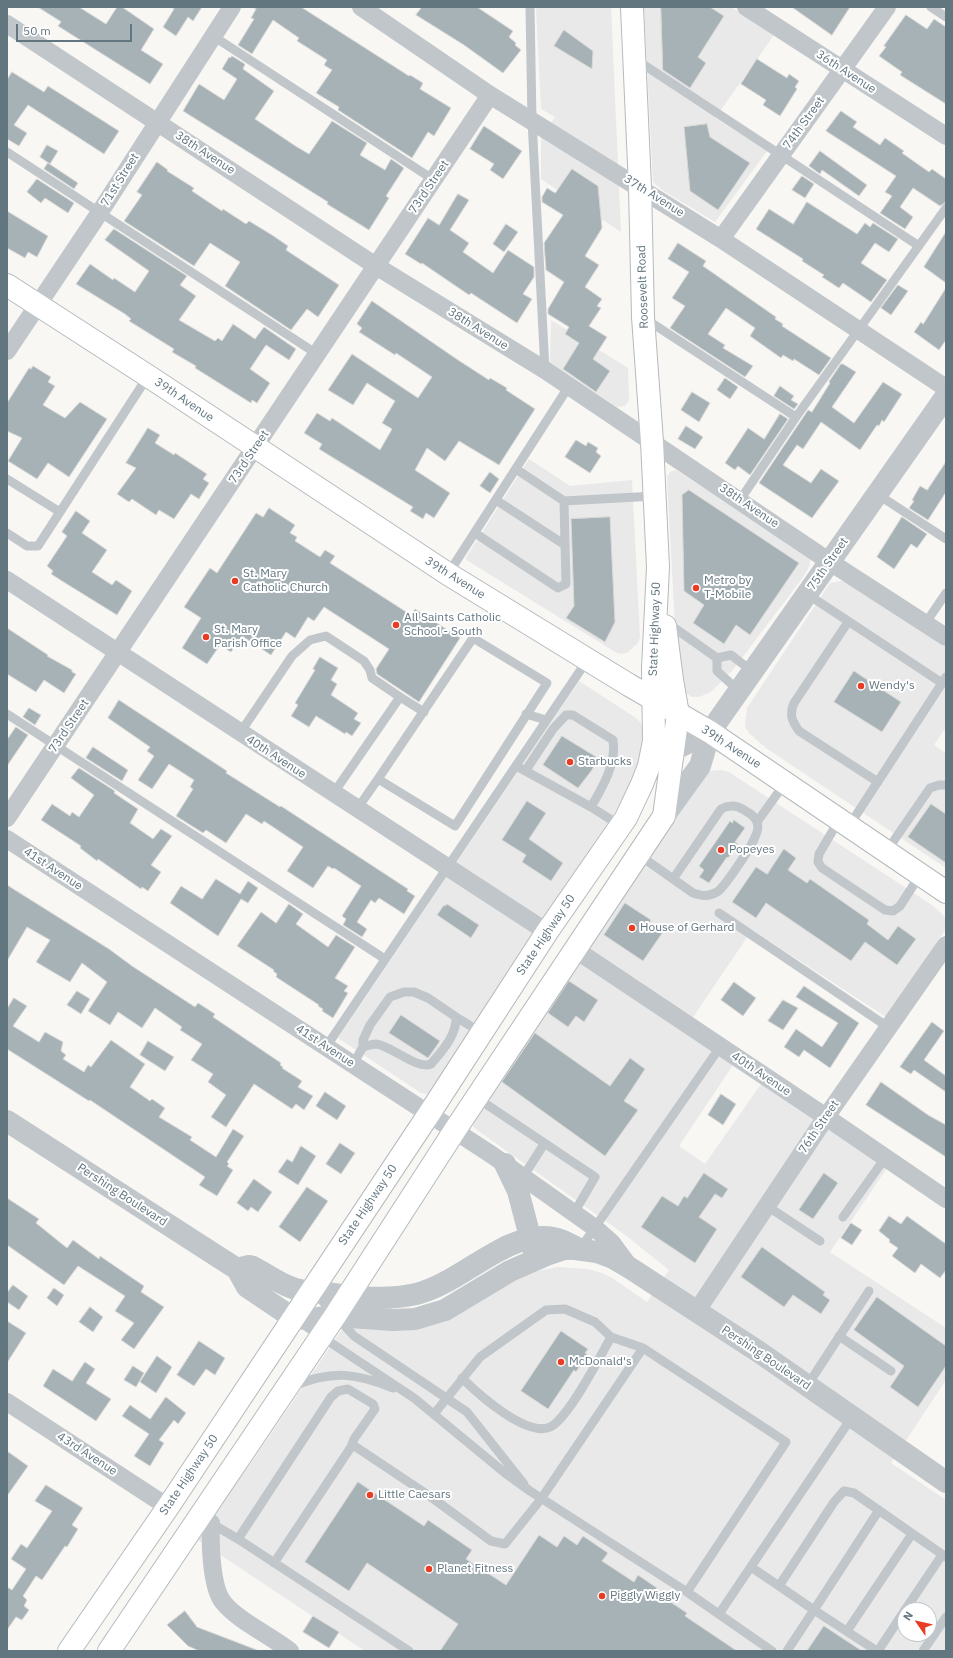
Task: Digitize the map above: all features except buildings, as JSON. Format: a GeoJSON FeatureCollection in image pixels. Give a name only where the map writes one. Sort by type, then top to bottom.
{"type":"FeatureCollection","features":[{"type":"Feature","properties":{"kind":"main road","name":"Roosevelt Road"},"geometry":{"type":"LineString","coordinates":[[632,7],[640,187],[643,317],[652,442],[658,567]]}},
{"type":"Feature","properties":{"kind":"main road","name":"39th Avenue"},"geometry":{"type":"LineString","coordinates":[[7,285],[448,574],[654,700],[710,732],[946,892]]}},
{"type":"Feature","properties":{"kind":"main road","name":"State Highway 50"},"geometry":{"type":"LineString","coordinates":[[109,1651],[205,1520],[285,1389],[335,1316],[455,1130],[664,816],[678,714],[672,680],[658,567]]}},
{"type":"Feature","properties":{"kind":"main road","name":"State Highway 50"},"geometry":{"type":"LineString","coordinates":[[69,1651],[168,1507],[292,1318],[429,1114],[546,932],[621,826],[642,784],[649,766],[654,741],[653,668],[658,567]]}},
{"type":"Feature","properties":{"kind":"street","name":"71st Street"},"geometry":{"type":"LineString","coordinates":[[7,351],[100,212],[232,7]]}},
{"type":"Feature","properties":{"kind":"street","name":"37th Avenue"},"geometry":{"type":"LineString","coordinates":[[361,7],[490,95],[640,187],[721,239],[946,388]]}},
{"type":"Feature","properties":{"kind":"street","name":"36th Avenue"},"geometry":{"type":"LineString","coordinates":[[746,7],[946,136]]}},
{"type":"Feature","properties":{"kind":"street","name":"74th Street"},"geometry":{"type":"LineString","coordinates":[[721,239],[887,7]]}},
{"type":"Feature","properties":{"kind":"street","name":"38th Avenue"},"geometry":{"type":"LineString","coordinates":[[7,24],[376,266],[545,370],[830,562],[946,637]]}},
{"type":"Feature","properties":{"kind":"street","name":"73rd Street"},"geometry":{"type":"LineString","coordinates":[[7,818],[490,95]]}},
{"type":"Feature","properties":{"kind":"street","name":"75th Street"},"geometry":{"type":"LineString","coordinates":[[664,816],[700,766],[710,732],[946,396]]}},
{"type":"Feature","properties":{"kind":"street","name":"40th Avenue"},"geometry":{"type":"LineString","coordinates":[[7,580],[546,932]]}},
{"type":"Feature","properties":{"kind":"street","name":"75th Street"},"geometry":{"type":"LineString","coordinates":[[642,784],[673,750],[710,732]]}},
{"type":"Feature","properties":{"kind":"street","name":"41st Avenue"},"geometry":{"type":"LineString","coordinates":[[7,838],[505,1164],[595,1228],[612,1243],[630,1268]]}},
{"type":"Feature","properties":{"kind":"street","name":"76th Street"},"geometry":{"type":"LineString","coordinates":[[696,1312],[826,1117],[946,945]]}},
{"type":"Feature","properties":{"kind":"street","name":"40th Avenue"},"geometry":{"type":"LineString","coordinates":[[576,950],[946,1199]]}},
{"type":"Feature","properties":{"kind":"street","name":"Pershing Boulevard"},"geometry":{"type":"LineString","coordinates":[[7,1121],[237,1269],[247,1287],[292,1318],[311,1319],[335,1316],[393,1320],[432,1315],[457,1304],[510,1271],[564,1249],[580,1249],[609,1256],[630,1268],[758,1352],[946,1482]]}},
{"type":"Feature","properties":{"kind":"street"},"geometry":{"type":"LineString","coordinates":[[505,1164],[518,1191],[536,1260]]}},
{"type":"Feature","properties":{"kind":"street","name":"Pershing Boulevard"},"geometry":{"type":"LineString","coordinates":[[237,1269],[249,1266],[253,1267],[289,1287],[310,1292],[388,1298],[416,1294],[447,1283],[480,1262],[515,1243],[530,1239],[552,1237],[580,1249]]}},
{"type":"Feature","properties":{"kind":"street","name":"43rd Avenue"},"geometry":{"type":"LineString","coordinates":[[7,1402],[168,1507]]}},
{"type":"Feature","properties":{"kind":"street"},"geometry":{"type":"LineString","coordinates":[[205,1520],[210,1543],[214,1582],[220,1598],[234,1612],[290,1651]]}},
{"type":"Feature","properties":{"kind":"lane"},"geometry":{"type":"LineString","coordinates":[[530,7],[532,121],[545,370]]}},
{"type":"Feature","properties":{"kind":"lane"},"geometry":{"type":"LineString","coordinates":[[931,7],[946,16]]}},
{"type":"Feature","properties":{"kind":"lane"},"geometry":{"type":"LineString","coordinates":[[213,36],[434,180]]}},
{"type":"Feature","properties":{"kind":"lane"},"geometry":{"type":"LineString","coordinates":[[634,58],[919,246]]}},
{"type":"Feature","properties":{"kind":"lane"},"geometry":{"type":"LineString","coordinates":[[7,152],[317,354]]}},
{"type":"Feature","properties":{"kind":"lane"},"geometry":{"type":"LineString","coordinates":[[740,500],[796,417],[946,208]]}},
{"type":"Feature","properties":{"kind":"lane"},"geometry":{"type":"LineString","coordinates":[[643,317],[796,417]]}},
{"type":"Feature","properties":{"kind":"lane"},"geometry":{"type":"LineString","coordinates":[[7,533],[27,546],[38,546],[148,376]]}},
{"type":"Feature","properties":{"kind":"lane"},"geometry":{"type":"LineString","coordinates":[[448,574],[569,386]]}},
{"type":"Feature","properties":{"kind":"lane"},"geometry":{"type":"LineString","coordinates":[[516,469],[564,501],[655,496]]}},
{"type":"Feature","properties":{"kind":"lane"},"geometry":{"type":"LineString","coordinates":[[7,479],[60,512]]}},
{"type":"Feature","properties":{"kind":"lane"},"geometry":{"type":"LineString","coordinates":[[878,494],[946,540]]}},
{"type":"Feature","properties":{"kind":"lane"},"geometry":{"type":"LineString","coordinates":[[496,500],[565,545]]}},
{"type":"Feature","properties":{"kind":"lane"},"geometry":{"type":"LineString","coordinates":[[475,532],[558,588],[566,584],[564,501]]}},
{"type":"Feature","properties":{"kind":"lane"},"geometry":{"type":"LineString","coordinates":[[925,624],[946,593]]}},
{"type":"Feature","properties":{"kind":"lane"},"geometry":{"type":"LineString","coordinates":[[807,594],[848,622],[944,680],[878,782],[819,854],[818,862],[822,868],[884,910],[893,910],[900,906],[920,875]]}},
{"type":"Feature","properties":{"kind":"lane"},"geometry":{"type":"LineString","coordinates":[[664,621],[717,658],[731,655],[753,672]]}},
{"type":"Feature","properties":{"kind":"lane"},"geometry":{"type":"LineString","coordinates":[[848,622],[794,703],[791,712],[792,722],[799,731],[878,782]]}},
{"type":"Feature","properties":{"kind":"lane"},"geometry":{"type":"LineString","coordinates":[[240,733],[292,656],[310,640],[326,636],[364,661],[370,670],[372,678],[424,712]]}},
{"type":"Feature","properties":{"kind":"lane"},"geometry":{"type":"LineString","coordinates":[[357,809],[473,638],[547,683],[455,826],[378,779]]}},
{"type":"Feature","properties":{"kind":"lane"},"geometry":{"type":"LineString","coordinates":[[717,658],[717,671],[739,691]]}},
{"type":"Feature","properties":{"kind":"lane"},"geometry":{"type":"LineString","coordinates":[[326,1047],[446,867],[588,659]]}},
{"type":"Feature","properties":{"kind":"lane"},"geometry":{"type":"LineString","coordinates":[[333,794],[400,697]]}},
{"type":"Feature","properties":{"kind":"lane"},"geometry":{"type":"LineString","coordinates":[[555,708],[566,715],[573,715],[613,740],[614,747],[607,775],[591,807]]}},
{"type":"Feature","properties":{"kind":"lane"},"geometry":{"type":"LineString","coordinates":[[7,714],[385,959]]}},
{"type":"Feature","properties":{"kind":"lane"},"geometry":{"type":"LineString","coordinates":[[526,714],[546,720]]}},
{"type":"Feature","properties":{"kind":"lane"},"geometry":{"type":"LineString","coordinates":[[526,770],[553,729],[566,715]]}},
{"type":"Feature","properties":{"kind":"lane"},"geometry":{"type":"LineString","coordinates":[[515,766],[526,770],[621,826]]}},
{"type":"Feature","properties":{"kind":"lane"},"geometry":{"type":"LineString","coordinates":[[757,822],[784,783]]}},
{"type":"Feature","properties":{"kind":"lane"},"geometry":{"type":"LineString","coordinates":[[886,852],[930,788],[939,785],[946,785]]}},
{"type":"Feature","properties":{"kind":"lane"},"geometry":{"type":"LineString","coordinates":[[638,855],[693,893],[702,896],[711,895],[718,891],[755,839],[758,830],[757,822],[753,815],[740,808],[727,806],[721,809],[673,879]]}},
{"type":"Feature","properties":{"kind":"lane"},"geometry":{"type":"LineString","coordinates":[[464,812],[478,821]]}},
{"type":"Feature","properties":{"kind":"lane"},"geometry":{"type":"LineString","coordinates":[[719,913],[888,1027]]}},
{"type":"Feature","properties":{"kind":"lane"},"geometry":{"type":"LineString","coordinates":[[353,1064],[363,1047],[363,1040],[370,1025],[390,997],[404,992],[414,992],[428,998],[482,1033]]}},
{"type":"Feature","properties":{"kind":"lane"},"geometry":{"type":"LineString","coordinates":[[363,1047],[374,1044],[379,1045],[418,1064],[426,1066],[431,1064],[453,1034],[456,1024],[456,1017]]}},
{"type":"Feature","properties":{"kind":"lane"},"geometry":{"type":"LineString","coordinates":[[580,1249],[720,1046]]}},
{"type":"Feature","properties":{"kind":"lane"},"geometry":{"type":"LineString","coordinates":[[477,1098],[595,1177],[574,1213]]}},
{"type":"Feature","properties":{"kind":"lane"},"geometry":{"type":"LineString","coordinates":[[523,1177],[544,1144]]}},
{"type":"Feature","properties":{"kind":"lane"},"geometry":{"type":"LineString","coordinates":[[843,1217],[885,1158]]}},
{"type":"Feature","properties":{"kind":"lane"},"geometry":{"type":"LineString","coordinates":[[767,1206],[820,1240]]}},
{"type":"Feature","properties":{"kind":"lane"},"geometry":{"type":"LineString","coordinates":[[807,1386],[869,1291]]}},
{"type":"Feature","properties":{"kind":"lane"},"geometry":{"type":"LineString","coordinates":[[310,1292],[320,1298],[354,1336],[447,1397],[471,1416],[530,1491]]}},
{"type":"Feature","properties":{"kind":"lane"},"geometry":{"type":"LineString","coordinates":[[434,1414],[480,1356],[546,1310],[565,1309],[595,1322],[611,1337],[642,1348],[786,1442],[687,1592]]}},
{"type":"Feature","properties":{"kind":"lane"},"geometry":{"type":"LineString","coordinates":[[292,1318],[414,1398],[505,1473],[541,1499],[687,1592],[772,1651]]}},
{"type":"Feature","properties":{"kind":"lane"},"geometry":{"type":"LineString","coordinates":[[839,1336],[891,1371]]}},
{"type":"Feature","properties":{"kind":"lane"},"geometry":{"type":"LineString","coordinates":[[462,1378],[477,1393],[526,1426],[538,1429],[552,1426],[565,1413],[591,1373],[611,1337]]}},
{"type":"Feature","properties":{"kind":"lane"},"geometry":{"type":"LineString","coordinates":[[351,1447],[356,1447],[431,1497],[491,1542],[506,1544],[541,1499],[642,1348]]}},
{"type":"Feature","properties":{"kind":"lane"},"geometry":{"type":"LineString","coordinates":[[285,1389],[317,1377],[339,1375],[373,1381],[414,1398]]}},
{"type":"Feature","properties":{"kind":"lane"},"geometry":{"type":"LineString","coordinates":[[238,1540],[331,1397],[338,1391],[348,1389],[373,1404],[374,1409],[354,1439],[351,1447],[274,1563]]}},
{"type":"Feature","properties":{"kind":"lane"},"geometry":{"type":"LineString","coordinates":[[719,1614],[852,1417]]}},
{"type":"Feature","properties":{"kind":"lane"},"geometry":{"type":"LineString","coordinates":[[779,1586],[834,1502],[844,1491],[854,1493],[944,1556],[911,1602]]}},
{"type":"Feature","properties":{"kind":"lane"},"geometry":{"type":"LineString","coordinates":[[787,1651],[879,1510]]}},
{"type":"Feature","properties":{"kind":"lane"},"geometry":{"type":"LineString","coordinates":[[205,1520],[274,1563],[408,1651]]}},
{"type":"Feature","properties":{"kind":"lane"},"geometry":{"type":"LineString","coordinates":[[847,1631],[912,1534]]}},
{"type":"Feature","properties":{"kind":"lane"},"geometry":{"type":"LineString","coordinates":[[751,1567],[877,1651],[897,1622]]}},
{"type":"Feature","properties":{"kind":"lane"},"geometry":{"type":"LineString","coordinates":[[924,1651],[946,1617]]}},
{"type":"Feature","properties":{"kind":"shaded area"},"geometry":{"type":"Polygon","coordinates":[[[536,7],[611,7],[621,232],[541,179],[541,139],[555,117],[541,109],[536,7]]]}},
{"type":"Feature","properties":{"kind":"shaded area"},"geometry":{"type":"Polygon","coordinates":[[[644,7],[731,7],[774,35],[715,118],[767,151],[715,222],[662,190],[653,182],[644,7]]]}},
{"type":"Feature","properties":{"kind":"shaded area"},"geometry":{"type":"Polygon","coordinates":[[[551,320],[628,368],[629,400],[625,406],[617,407],[550,362],[551,320]]]}},
{"type":"Feature","properties":{"kind":"shaded area"},"geometry":{"type":"Polygon","coordinates":[[[529,459],[570,486],[632,480],[640,637],[638,643],[627,653],[620,654],[615,652],[465,559],[529,459]]]}},
{"type":"Feature","properties":{"kind":"shaded area"},"geometry":{"type":"Polygon","coordinates":[[[676,470],[807,556],[810,560],[810,565],[804,576],[732,671],[711,692],[699,697],[692,697],[686,693],[680,688],[678,682],[667,477],[670,472],[676,470]]]}},
{"type":"Feature","properties":{"kind":"shaded area"},"geometry":{"type":"Polygon","coordinates":[[[841,581],[850,583],[946,646],[946,727],[934,745],[946,753],[946,868],[766,748],[750,734],[745,727],[747,708],[830,583],[841,581]]]}},
{"type":"Feature","properties":{"kind":"shaded area"},"geometry":{"type":"Polygon","coordinates":[[[579,681],[636,718],[641,723],[643,732],[642,746],[637,768],[626,795],[433,1092],[426,1094],[421,1093],[338,1038],[579,681]]]}},
{"type":"Feature","properties":{"kind":"shaded area"},"geometry":{"type":"Polygon","coordinates":[[[721,770],[729,772],[932,905],[941,913],[946,919],[946,929],[886,1017],[752,930],[683,1032],[733,1065],[679,1146],[705,1164],[761,1084],[887,1168],[830,1252],[946,1328],[946,1380],[891,1463],[946,1500],[946,1651],[365,1651],[192,1536],[251,1463],[345,1325],[375,1328],[531,1272],[558,1267],[588,1269],[602,1273],[612,1278],[647,1302],[669,1270],[624,1234],[477,1130],[473,1126],[472,1116],[708,771],[721,770]]]}},
{"type":"Feature","properties":{"kind":"place","name":"St. Mary Catholic Church"},"geometry":{"type":"Point","coordinates":[235,581]}},
{"type":"Feature","properties":{"kind":"place","name":"Metro by T-Mobile"},"geometry":{"type":"Point","coordinates":[696,588]}},
{"type":"Feature","properties":{"kind":"place","name":"All Saints Catholic School - South"},"geometry":{"type":"Point","coordinates":[396,625]}},
{"type":"Feature","properties":{"kind":"place","name":"St. Mary Parish Office"},"geometry":{"type":"Point","coordinates":[206,637]}},
{"type":"Feature","properties":{"kind":"place","name":"Wendy's"},"geometry":{"type":"Point","coordinates":[861,686]}},
{"type":"Feature","properties":{"kind":"place","name":"Starbucks"},"geometry":{"type":"Point","coordinates":[570,762]}},
{"type":"Feature","properties":{"kind":"place","name":"Popeyes"},"geometry":{"type":"Point","coordinates":[721,850]}},
{"type":"Feature","properties":{"kind":"place","name":"House of Gerhard"},"geometry":{"type":"Point","coordinates":[632,928]}},
{"type":"Feature","properties":{"kind":"place","name":"McDonald's"},"geometry":{"type":"Point","coordinates":[561,1362]}},
{"type":"Feature","properties":{"kind":"place","name":"Little Caesars"},"geometry":{"type":"Point","coordinates":[370,1495]}},
{"type":"Feature","properties":{"kind":"place","name":"Planet Fitness"},"geometry":{"type":"Point","coordinates":[429,1569]}},
{"type":"Feature","properties":{"kind":"place","name":"Piggly Wiggly"},"geometry":{"type":"Point","coordinates":[602,1596]}}]}
